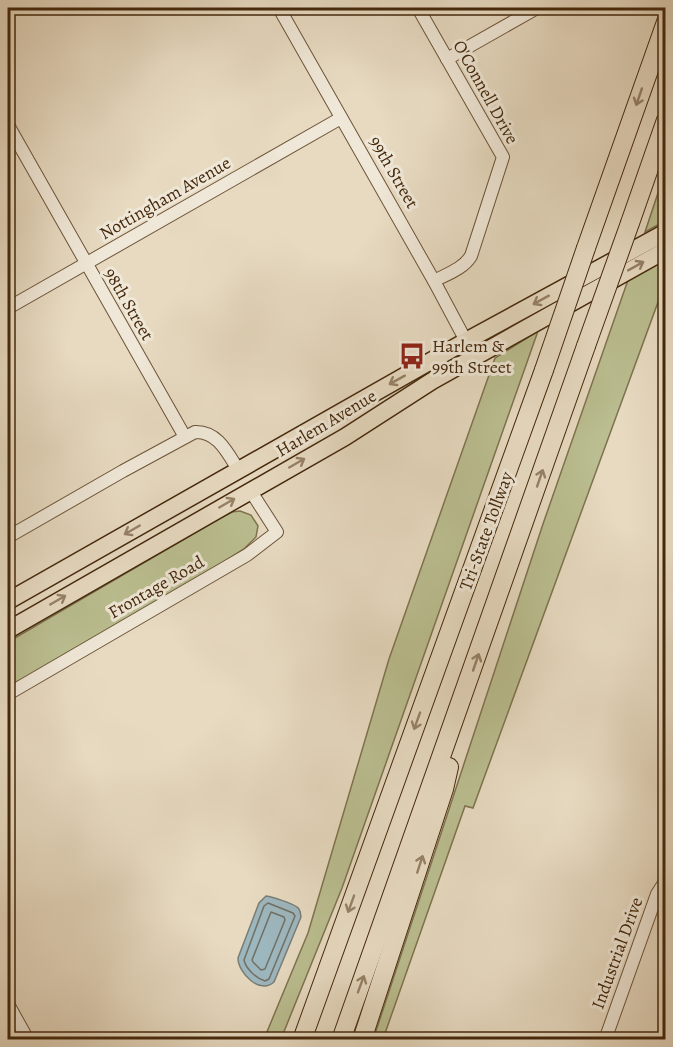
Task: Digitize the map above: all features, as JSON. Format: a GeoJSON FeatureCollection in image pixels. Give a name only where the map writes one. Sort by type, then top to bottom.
{"type":"FeatureCollection","features":[{"type":"Feature","properties":{"kind":"highway","name":"Tri-State Tollway"},"geometry":{"type":"LineString","coordinates":[[302,1040],[544,370],[666,22]]}},
{"type":"Feature","properties":{"kind":"highway","name":"Tri-State Tollway"},"geometry":{"type":"LineString","coordinates":[[341,1040],[666,120]]}},
{"type":"Feature","properties":{"kind":"highway"},"geometry":{"type":"LineString","coordinates":[[362,1040],[444,789],[466,690]]}},
{"type":"Feature","properties":{"kind":"main road","name":"Harlem Avenue"},"geometry":{"type":"LineString","coordinates":[[8,630],[345,436],[432,381],[471,349],[666,232]]}},
{"type":"Feature","properties":{"kind":"main road","name":"Harlem Avenue"},"geometry":{"type":"LineString","coordinates":[[8,602],[274,450],[666,250]]}},
{"type":"Feature","properties":{"kind":"street","name":"99th Street"},"geometry":{"type":"LineString","coordinates":[[279,8],[471,349]]}},
{"type":"Feature","properties":{"kind":"street","name":"O'Connell Drive"},"geometry":{"type":"LineString","coordinates":[[418,8],[503,157],[471,256],[459,268],[434,281]]}},
{"type":"Feature","properties":{"kind":"street"},"geometry":{"type":"LineString","coordinates":[[447,59],[537,8]]}},
{"type":"Feature","properties":{"kind":"street","name":"Nottingham Avenue"},"geometry":{"type":"LineString","coordinates":[[8,308],[341,118]]}},
{"type":"Feature","properties":{"kind":"street","name":"98th Street"},"geometry":{"type":"LineString","coordinates":[[8,125],[185,437]]}},
{"type":"Feature","properties":{"kind":"street"},"geometry":{"type":"LineString","coordinates":[[8,537],[195,432],[210,435],[223,445],[239,471]]}},
{"type":"Feature","properties":{"kind":"street","name":"Frontage Road"},"geometry":{"type":"LineString","coordinates":[[8,694],[247,555],[277,532],[250,490]]}},
{"type":"Feature","properties":{"kind":"street","name":"Industrial Drive"},"geometry":{"type":"LineString","coordinates":[[605,1040],[657,894],[666,880]]}},
{"type":"Feature","properties":{"kind":"street"},"geometry":{"type":"LineString","coordinates":[[8,1004],[28,1040]]}},
{"type":"Feature","properties":{"kind":"green space"},"geometry":{"type":"Polygon","coordinates":[[[665,172],[665,221],[645,232],[665,172]]]}},
{"type":"Feature","properties":{"kind":"green space"},"geometry":{"type":"Polygon","coordinates":[[[665,259],[665,283],[473,808],[465,806],[383,1039],[373,1040],[543,524],[628,280],[665,259]]]}},
{"type":"Feature","properties":{"kind":"green space"},"geometry":{"type":"Polygon","coordinates":[[[538,331],[342,888],[281,1039],[264,1039],[308,933],[389,659],[495,358],[538,331]]]}},
{"type":"Feature","properties":{"kind":"green space"},"geometry":{"type":"Polygon","coordinates":[[[240,511],[251,515],[258,526],[256,537],[244,549],[191,583],[8,688],[8,642],[222,517],[240,511]]]}},
{"type":"Feature","properties":{"kind":"water"},"geometry":{"type":"Polygon","coordinates":[[[266,896],[297,907],[301,917],[274,982],[262,986],[246,976],[238,958],[259,903],[266,896]]]}},
{"type":"Feature","properties":{"kind":"place","name":"Harlem & 99th Street"},"geometry":{"type":"Point","coordinates":[412,356]}}]}
